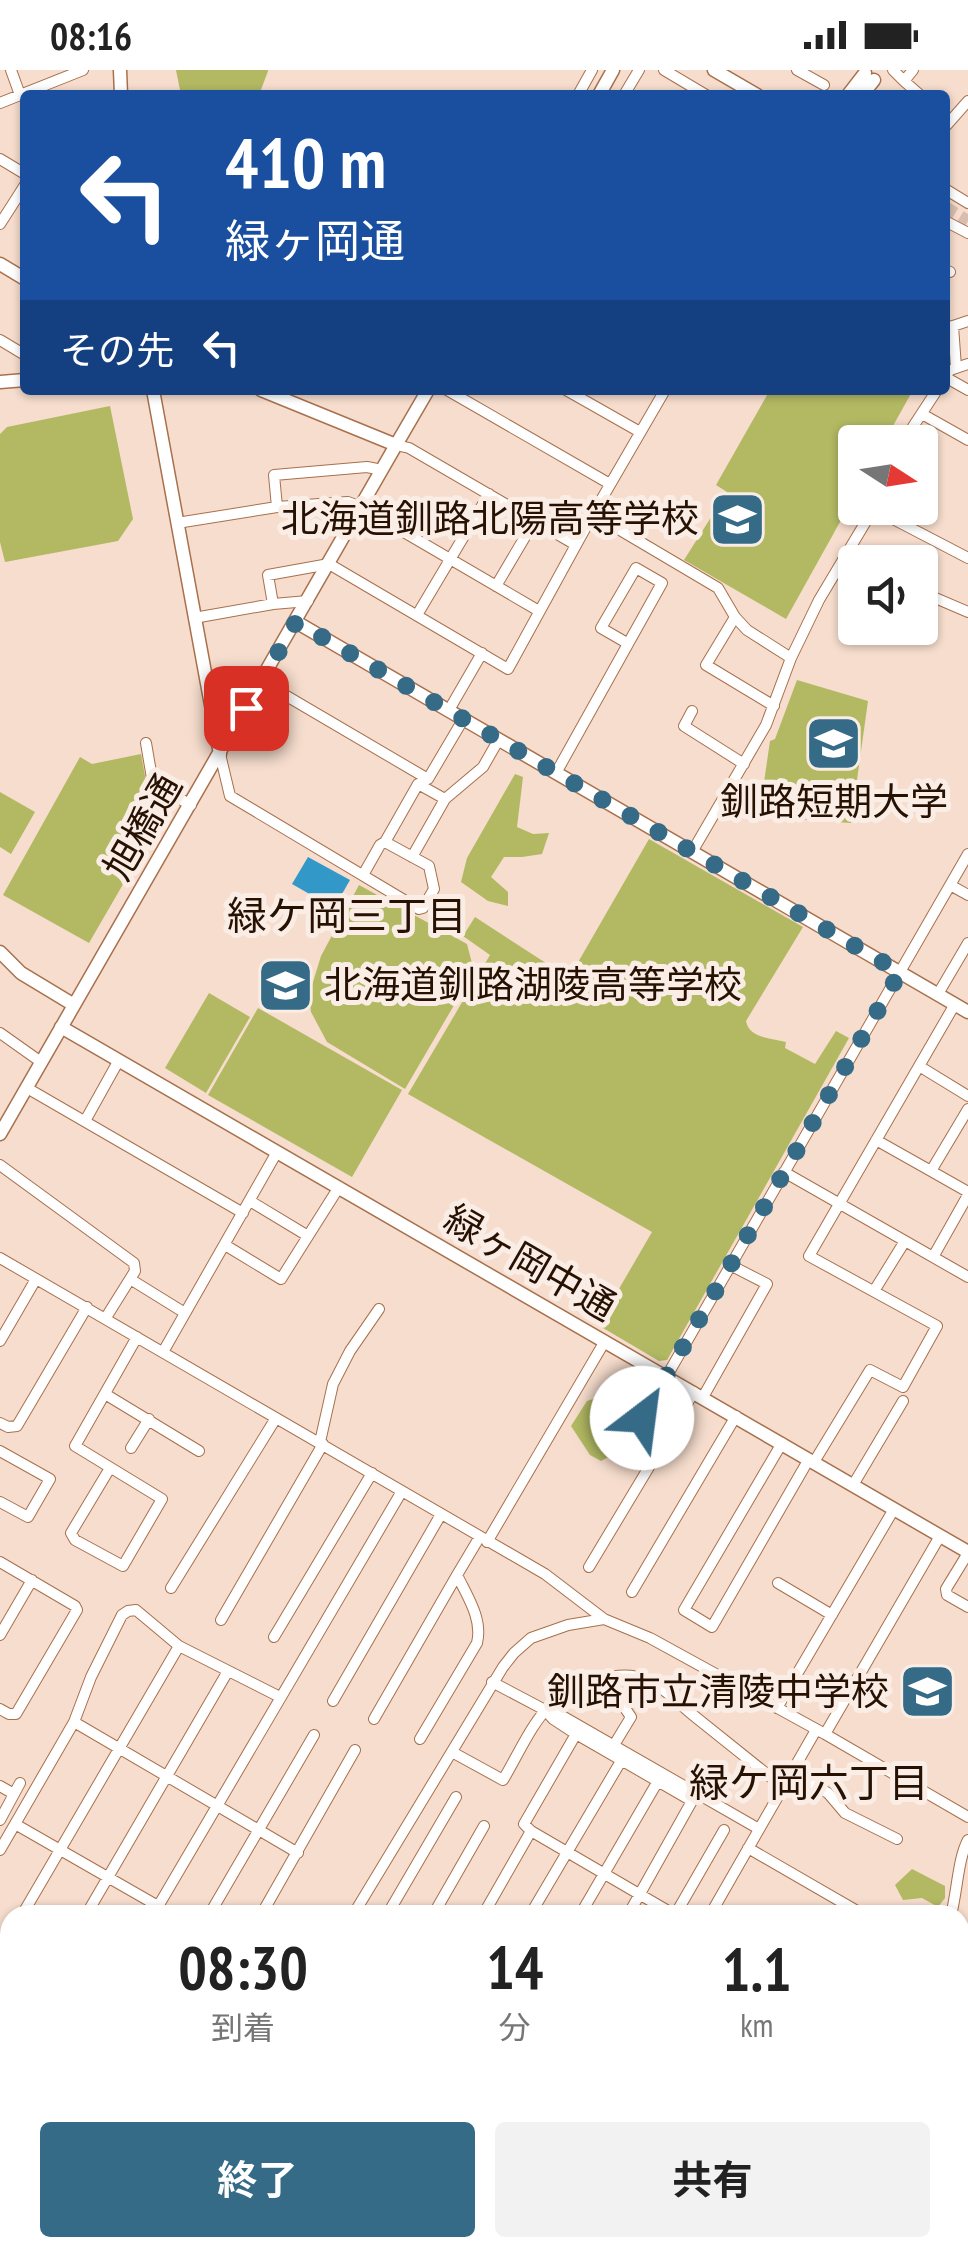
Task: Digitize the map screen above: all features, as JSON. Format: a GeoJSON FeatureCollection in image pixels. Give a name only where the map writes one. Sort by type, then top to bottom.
{"type":"FeatureCollection","features":[{"type":"Feature","properties":{"kind":"street"},"geometry":{"type":"LineString","coordinates":[[0,102],[20,94],[11,70]]}},
{"type":"Feature","properties":{"kind":"street"},"geometry":{"type":"LineString","coordinates":[[30,90],[83,70]]}},
{"type":"Feature","properties":{"kind":"street"},"geometry":{"type":"LineString","coordinates":[[664,70],[698,90]]}},
{"type":"Feature","properties":{"kind":"street"},"geometry":{"type":"LineString","coordinates":[[714,70],[748,90]]}},
{"type":"Feature","properties":{"kind":"street"},"geometry":{"type":"LineString","coordinates":[[797,70],[824,85]]}},
{"type":"Feature","properties":{"kind":"street"},"geometry":{"type":"LineString","coordinates":[[893,70],[914,90]]}},
{"type":"Feature","properties":{"kind":"street"},"geometry":{"type":"LineString","coordinates":[[904,81],[913,70]]}},
{"type":"Feature","properties":{"kind":"street"},"geometry":{"type":"LineString","coordinates":[[854,90],[870,76],[864,90]]}},
{"type":"Feature","properties":{"kind":"street"},"geometry":{"type":"LineString","coordinates":[[0,224],[20,193]]}},
{"type":"Feature","properties":{"kind":"street"},"geometry":{"type":"LineString","coordinates":[[950,329],[962,366]]}},
{"type":"Feature","properties":{"kind":"street"},"geometry":{"type":"LineString","coordinates":[[154,395],[230,796],[423,908],[434,889],[429,866],[385,842]]}},
{"type":"Feature","properties":{"kind":"street"},"geometry":{"type":"LineString","coordinates":[[273,395],[409,448],[576,545]]}},
{"type":"Feature","properties":{"kind":"street","name":"旭橋通"},"geometry":{"type":"LineString","coordinates":[[0,1134],[425,395]]}},
{"type":"Feature","properties":{"kind":"street"},"geometry":{"type":"LineString","coordinates":[[456,395],[610,484]]}},
{"type":"Feature","properties":{"kind":"street"},"geometry":{"type":"LineString","coordinates":[[575,395],[640,432]]}},
{"type":"Feature","properties":{"kind":"street"},"geometry":{"type":"LineString","coordinates":[[274,604],[268,575],[329,564],[508,669],[662,395]]}},
{"type":"Feature","properties":{"kind":"street"},"geometry":{"type":"LineString","coordinates":[[915,425],[934,395]]}},
{"type":"Feature","properties":{"kind":"street"},"geometry":{"type":"LineString","coordinates":[[922,414],[968,440]]}},
{"type":"Feature","properties":{"kind":"street"},"geometry":{"type":"LineString","coordinates":[[276,507],[274,475],[367,467],[382,470]]}},
{"type":"Feature","properties":{"kind":"street"},"geometry":{"type":"LineString","coordinates":[[418,615],[489,494]]}},
{"type":"Feature","properties":{"kind":"street"},"geometry":{"type":"LineString","coordinates":[[177,523],[276,507],[348,502],[539,611]]}},
{"type":"Feature","properties":{"kind":"street"},"geometry":{"type":"LineString","coordinates":[[593,514],[718,588],[746,630],[790,658]]}},
{"type":"Feature","properties":{"kind":"street"},"geometry":{"type":"LineString","coordinates":[[496,586],[535,520]]}},
{"type":"Feature","properties":{"kind":"street"},"geometry":{"type":"LineString","coordinates":[[906,525],[968,558]]}},
{"type":"Feature","properties":{"kind":"street"},"geometry":{"type":"LineString","coordinates":[[556,773],[662,583],[636,568],[601,628],[627,643]]}},
{"type":"Feature","properties":{"kind":"street"},"geometry":{"type":"LineString","coordinates":[[692,852],[774,706],[790,658],[838,569]]}},
{"type":"Feature","properties":{"kind":"street"},"geometry":{"type":"LineString","coordinates":[[938,599],[968,612]]}},
{"type":"Feature","properties":{"kind":"street"},"geometry":{"type":"LineString","coordinates":[[194,618],[308,600]]}},
{"type":"Feature","properties":{"kind":"street"},"geometry":{"type":"LineString","coordinates":[[735,617],[706,665],[774,706]]}},
{"type":"Feature","properties":{"kind":"street"},"geometry":{"type":"LineString","coordinates":[[296,622],[968,1012]]}},
{"type":"Feature","properties":{"kind":"street"},"geometry":{"type":"LineString","coordinates":[[449,710],[482,653]]}},
{"type":"Feature","properties":{"kind":"street"},"geometry":{"type":"LineString","coordinates":[[261,681],[428,779],[464,718]]}},
{"type":"Feature","properties":{"kind":"street"},"geometry":{"type":"LineString","coordinates":[[692,712],[684,726],[744,764]]}},
{"type":"Feature","properties":{"kind":"street"},"geometry":{"type":"LineString","coordinates":[[412,857],[445,799],[483,768],[499,739]]}},
{"type":"Feature","properties":{"kind":"street"},"geometry":{"type":"LineString","coordinates":[[146,742],[153,784],[190,805]]}},
{"type":"Feature","properties":{"kind":"street"},"geometry":{"type":"LineString","coordinates":[[362,876],[418,784],[445,799]]}},
{"type":"Feature","properties":{"kind":"street"},"geometry":{"type":"LineString","coordinates":[[642,1418],[968,854]]}},
{"type":"Feature","properties":{"kind":"street"},"geometry":{"type":"LineString","coordinates":[[950,885],[968,895]]}},
{"type":"Feature","properties":{"kind":"street"},"geometry":{"type":"LineString","coordinates":[[938,994],[968,943]]}},
{"type":"Feature","properties":{"kind":"street"},"geometry":{"type":"LineString","coordinates":[[0,952],[21,973],[74,1005]]}},
{"type":"Feature","properties":{"kind":"street"},"geometry":{"type":"LineString","coordinates":[[782,1443],[684,1610],[712,1626],[870,1370],[904,1387],[937,1326],[809,1256],[954,1004]]}},
{"type":"Feature","properties":{"kind":"street","name":"緑ヶ岡中通"},"geometry":{"type":"LineString","coordinates":[[61,1027],[968,1552]]}},
{"type":"Feature","properties":{"kind":"street"},"geometry":{"type":"LineString","coordinates":[[0,1032],[41,1062]]}},
{"type":"Feature","properties":{"kind":"street"},"geometry":{"type":"LineString","coordinates":[[84,1121],[119,1060]]}},
{"type":"Feature","properties":{"kind":"street"},"geometry":{"type":"LineString","coordinates":[[918,1066],[968,1096]]}},
{"type":"Feature","properties":{"kind":"street"},"geometry":{"type":"LineString","coordinates":[[27,1088],[243,1213]]}},
{"type":"Feature","properties":{"kind":"street"},"geometry":{"type":"LineString","coordinates":[[931,1171],[968,1109]]}},
{"type":"Feature","properties":{"kind":"street"},"geometry":{"type":"LineString","coordinates":[[876,1140],[968,1194],[933,1257]]}},
{"type":"Feature","properties":{"kind":"street"},"geometry":{"type":"LineString","coordinates":[[163,1352],[278,1152]]}},
{"type":"Feature","properties":{"kind":"street"},"geometry":{"type":"LineString","coordinates":[[0,1164],[134,1262],[135,1271],[105,1319]]}},
{"type":"Feature","properties":{"kind":"street"},"geometry":{"type":"LineString","coordinates":[[784,1172],[968,1277]]}},
{"type":"Feature","properties":{"kind":"street"},"geometry":{"type":"LineString","coordinates":[[224,1245],[281,1279],[339,1187]]}},
{"type":"Feature","properties":{"kind":"street"},"geometry":{"type":"LineString","coordinates":[[250,1201],[308,1236]]}},
{"type":"Feature","properties":{"kind":"street"},"geometry":{"type":"LineString","coordinates":[[874,1292],[905,1241]]}},
{"type":"Feature","properties":{"kind":"street"},"geometry":{"type":"LineString","coordinates":[[0,1258],[545,1574],[604,1619],[650,1638],[968,1817]]}},
{"type":"Feature","properties":{"kind":"street"},"geometry":{"type":"LineString","coordinates":[[589,1567],[768,1284],[730,1265]]}},
{"type":"Feature","properties":{"kind":"street"},"geometry":{"type":"LineString","coordinates":[[0,1341],[36,1279]]}},
{"type":"Feature","properties":{"kind":"street"},"geometry":{"type":"LineString","coordinates":[[130,1280],[185,1313]]}},
{"type":"Feature","properties":{"kind":"street"},"geometry":{"type":"LineString","coordinates":[[0,1422],[8,1427],[17,1426],[86,1308]]}},
{"type":"Feature","properties":{"kind":"street"},"geometry":{"type":"LineString","coordinates":[[221,1620],[322,1443],[333,1384],[379,1309]]}},
{"type":"Feature","properties":{"kind":"street"},"geometry":{"type":"LineString","coordinates":[[110,1468],[72,1534],[75,1540],[123,1566],[162,1499],[76,1446],[137,1337]]}},
{"type":"Feature","properties":{"kind":"street"},"geometry":{"type":"LineString","coordinates":[[374,1719],[457,1575],[483,1540],[606,1341]]}},
{"type":"Feature","properties":{"kind":"street"},"geometry":{"type":"LineString","coordinates":[[105,1394],[199,1451]]}},
{"type":"Feature","properties":{"kind":"street"},"geometry":{"type":"LineString","coordinates":[[853,1485],[904,1400]]}},
{"type":"Feature","properties":{"kind":"street"},"geometry":{"type":"LineString","coordinates":[[632,1592],[736,1416]]}},
{"type":"Feature","properties":{"kind":"street"},"geometry":{"type":"LineString","coordinates":[[171,1588],[276,1418]]}},
{"type":"Feature","properties":{"kind":"street"},"geometry":{"type":"LineString","coordinates":[[132,1448],[148,1419]]}},
{"type":"Feature","properties":{"kind":"street"},"geometry":{"type":"LineString","coordinates":[[0,1451],[50,1478],[28,1517],[0,1502]]}},
{"type":"Feature","properties":{"kind":"street"},"geometry":{"type":"LineString","coordinates":[[274,1637],[372,1473]]}},
{"type":"Feature","properties":{"kind":"street"},"geometry":{"type":"LineString","coordinates":[[159,1905],[402,1491]]}},
{"type":"Feature","properties":{"kind":"street"},"geometry":{"type":"LineString","coordinates":[[778,1708],[894,1509]]}},
{"type":"Feature","properties":{"kind":"street"},"geometry":{"type":"LineString","coordinates":[[333,1701],[440,1516]]}},
{"type":"Feature","properties":{"kind":"street"},"geometry":{"type":"LineString","coordinates":[[716,1905],[791,1772],[820,1732],[940,1536]]}},
{"type":"Feature","properties":{"kind":"street"},"geometry":{"type":"LineString","coordinates":[[968,1552],[946,1589],[947,1595],[968,1607]]}},
{"type":"Feature","properties":{"kind":"street"},"geometry":{"type":"LineString","coordinates":[[0,1562],[78,1610],[16,1714],[0,1709]]}},
{"type":"Feature","properties":{"kind":"street"},"geometry":{"type":"LineString","coordinates":[[420,1739],[480,1632],[457,1575]]}},
{"type":"Feature","properties":{"kind":"street"},"geometry":{"type":"LineString","coordinates":[[0,1636],[32,1580]]}},
{"type":"Feature","properties":{"kind":"street"},"geometry":{"type":"LineString","coordinates":[[778,1583],[832,1615]]}},
{"type":"Feature","properties":{"kind":"street"},"geometry":{"type":"LineString","coordinates":[[0,1850],[74,1722],[91,1677],[128,1610],[136,1610],[179,1646],[280,1697]]}},
{"type":"Feature","properties":{"kind":"street"},"geometry":{"type":"LineString","coordinates":[[359,1905],[492,1682],[514,1653],[532,1638],[568,1625],[604,1619]]}},
{"type":"Feature","properties":{"kind":"street"},"geometry":{"type":"LineString","coordinates":[[28,1905],[179,1646]]}},
{"type":"Feature","properties":{"kind":"street"},"geometry":{"type":"LineString","coordinates":[[92,1905],[228,1671]]}},
{"type":"Feature","properties":{"kind":"street"},"geometry":{"type":"LineString","coordinates":[[452,1752],[503,1780],[554,1700],[567,1690],[631,1675],[656,1685],[783,1787]]}},
{"type":"Feature","properties":{"kind":"street"},"geometry":{"type":"LineString","coordinates":[[605,1679],[631,1717],[614,1745]]}},
{"type":"Feature","properties":{"kind":"street"},"geometry":{"type":"LineString","coordinates":[[492,1682],[557,1713],[759,1829]]}},
{"type":"Feature","properties":{"kind":"street"},"geometry":{"type":"LineString","coordinates":[[545,1710],[576,1734],[692,1801],[634,1905]]}},
{"type":"Feature","properties":{"kind":"street"},"geometry":{"type":"LineString","coordinates":[[74,1722],[298,1853]]}},
{"type":"Feature","properties":{"kind":"street"},"geometry":{"type":"LineString","coordinates":[[576,1734],[524,1824],[530,1832],[658,1905]]}},
{"type":"Feature","properties":{"kind":"street"},"geometry":{"type":"LineString","coordinates":[[215,1905],[314,1735]]}},
{"type":"Feature","properties":{"kind":"street"},"geometry":{"type":"LineString","coordinates":[[267,1905],[356,1750]]}},
{"type":"Feature","properties":{"kind":"street"},"geometry":{"type":"LineString","coordinates":[[536,1905],[621,1760]]}},
{"type":"Feature","properties":{"kind":"street"},"geometry":{"type":"LineString","coordinates":[[791,1772],[828,1793],[845,1813],[897,1839]]}},
{"type":"Feature","properties":{"kind":"street"},"geometry":{"type":"LineString","coordinates":[[586,1905],[658,1781]]}},
{"type":"Feature","properties":{"kind":"street"},"geometry":{"type":"LineString","coordinates":[[0,1786],[17,1789],[0,1820]]}},
{"type":"Feature","properties":{"kind":"street"},"geometry":{"type":"LineString","coordinates":[[393,1905],[456,1797]]}},
{"type":"Feature","properties":{"kind":"street"},"geometry":{"type":"LineString","coordinates":[[15,1824],[108,1876],[149,1905]]}},
{"type":"Feature","properties":{"kind":"street"},"geometry":{"type":"LineString","coordinates":[[439,1905],[484,1826]]}},
{"type":"Feature","properties":{"kind":"street"},"geometry":{"type":"LineString","coordinates":[[681,1905],[724,1830]]}},
{"type":"Feature","properties":{"kind":"street"},"geometry":{"type":"LineString","coordinates":[[489,1905],[530,1832]]}},
{"type":"Feature","properties":{"kind":"street"},"geometry":{"type":"LineString","coordinates":[[953,1905],[968,1840]]}},
{"type":"Feature","properties":{"kind":"street"},"geometry":{"type":"LineString","coordinates":[[748,1848],[847,1905]]}},
{"type":"Feature","properties":{"kind":"green space"},"geometry":{"type":"Polygon","coordinates":[[[176,70],[268,70],[261,90],[180,90],[176,70]]]}},
{"type":"Feature","properties":{"kind":"green space"},"geometry":{"type":"Polygon","coordinates":[[[767,395],[910,395],[893,425],[838,425],[838,525],[786,619],[684,560],[727,492],[716,485],[767,395]]]}},
{"type":"Feature","properties":{"kind":"green space"},"geometry":{"type":"Polygon","coordinates":[[[110,406],[133,519],[118,541],[5,562],[0,542],[0,434],[7,427],[110,406]]]}},
{"type":"Feature","properties":{"kind":"green space"},"geometry":{"type":"Polygon","coordinates":[[[797,680],[868,701],[851,823],[781,818],[763,789],[770,741],[775,739],[797,680]]]}},
{"type":"Feature","properties":{"kind":"green space"},"geometry":{"type":"Polygon","coordinates":[[[141,754],[148,792],[170,803],[89,943],[3,895],[80,757],[92,764],[141,754]]]}},
{"type":"Feature","properties":{"kind":"green space"},"geometry":{"type":"Polygon","coordinates":[[[515,774],[523,777],[517,827],[533,834],[549,833],[542,854],[504,857],[491,877],[508,892],[508,906],[488,901],[461,882],[467,858],[515,774]]]}},
{"type":"Feature","properties":{"kind":"green space"},"geometry":{"type":"Polygon","coordinates":[[[0,792],[35,812],[11,854],[0,847],[0,792]]]}},
{"type":"Feature","properties":{"kind":"green space"},"geometry":{"type":"Polygon","coordinates":[[[649,839],[803,927],[746,1021],[751,1031],[786,1042],[785,1048],[815,1064],[836,1031],[849,1038],[667,1360],[659,1361],[598,1325],[652,1232],[408,1094],[490,955],[463,936],[475,917],[569,978],[649,839]]]}},
{"type":"Feature","properties":{"kind":"green space"},"geometry":{"type":"Polygon","coordinates":[[[359,885],[467,944],[474,971],[405,1089],[327,1042],[311,1012],[309,995],[321,956],[359,885]]]}},
{"type":"Feature","properties":{"kind":"green space"},"geometry":{"type":"Polygon","coordinates":[[[209,993],[250,1017],[206,1093],[165,1068],[209,993]]]}},
{"type":"Feature","properties":{"kind":"green space"},"geometry":{"type":"Polygon","coordinates":[[[258,1008],[402,1090],[352,1177],[208,1095],[258,1008]]]}},
{"type":"Feature","properties":{"kind":"green space"},"geometry":{"type":"Polygon","coordinates":[[[596,1398],[619,1404],[628,1426],[614,1454],[601,1461],[590,1455],[571,1426],[587,1401],[596,1398]]]}},
{"type":"Feature","properties":{"kind":"green space"},"geometry":{"type":"Polygon","coordinates":[[[912,1869],[945,1886],[945,1898],[940,1905],[922,1898],[903,1900],[895,1885],[912,1869]]]}},
{"type":"Feature","properties":{"kind":"water"},"geometry":{"type":"Polygon","coordinates":[[[308,857],[350,880],[334,908],[292,884],[308,857]]]}},
{"type":"Feature","properties":{"kind":"tunnel"},"geometry":{"type":"LineString","coordinates":[[950,210],[968,221]]}},
{"type":"Feature","properties":{"kind":"place","name":"北海道釧路北陽高等学校"},"geometry":{"type":"Point","coordinates":[738,519]}},
{"type":"Feature","properties":{"kind":"place","name":"釧路短期大学"},"geometry":{"type":"Point","coordinates":[834,744]}},
{"type":"Feature","properties":{"kind":"place","name":"北海道釧路湖陵高等学校"},"geometry":{"type":"Point","coordinates":[285,985]}},
{"type":"Feature","properties":{"kind":"place","name":"釧路市立清陵中学校"},"geometry":{"type":"Point","coordinates":[928,1692]}},
{"type":"Feature","properties":{"kind":"district","name":"緑ケ岡三丁目"},"geometry":{"type":"Point","coordinates":[347,916]}},
{"type":"Feature","properties":{"kind":"district","name":"緑ケ岡六丁目"},"geometry":{"type":"Point","coordinates":[809,1783]}},
{"type":"Feature","properties":{"kind":"route"},"geometry":{"type":"LineString","coordinates":[[246,708],[296,622],[900,972],[642,1418]]}}]}
